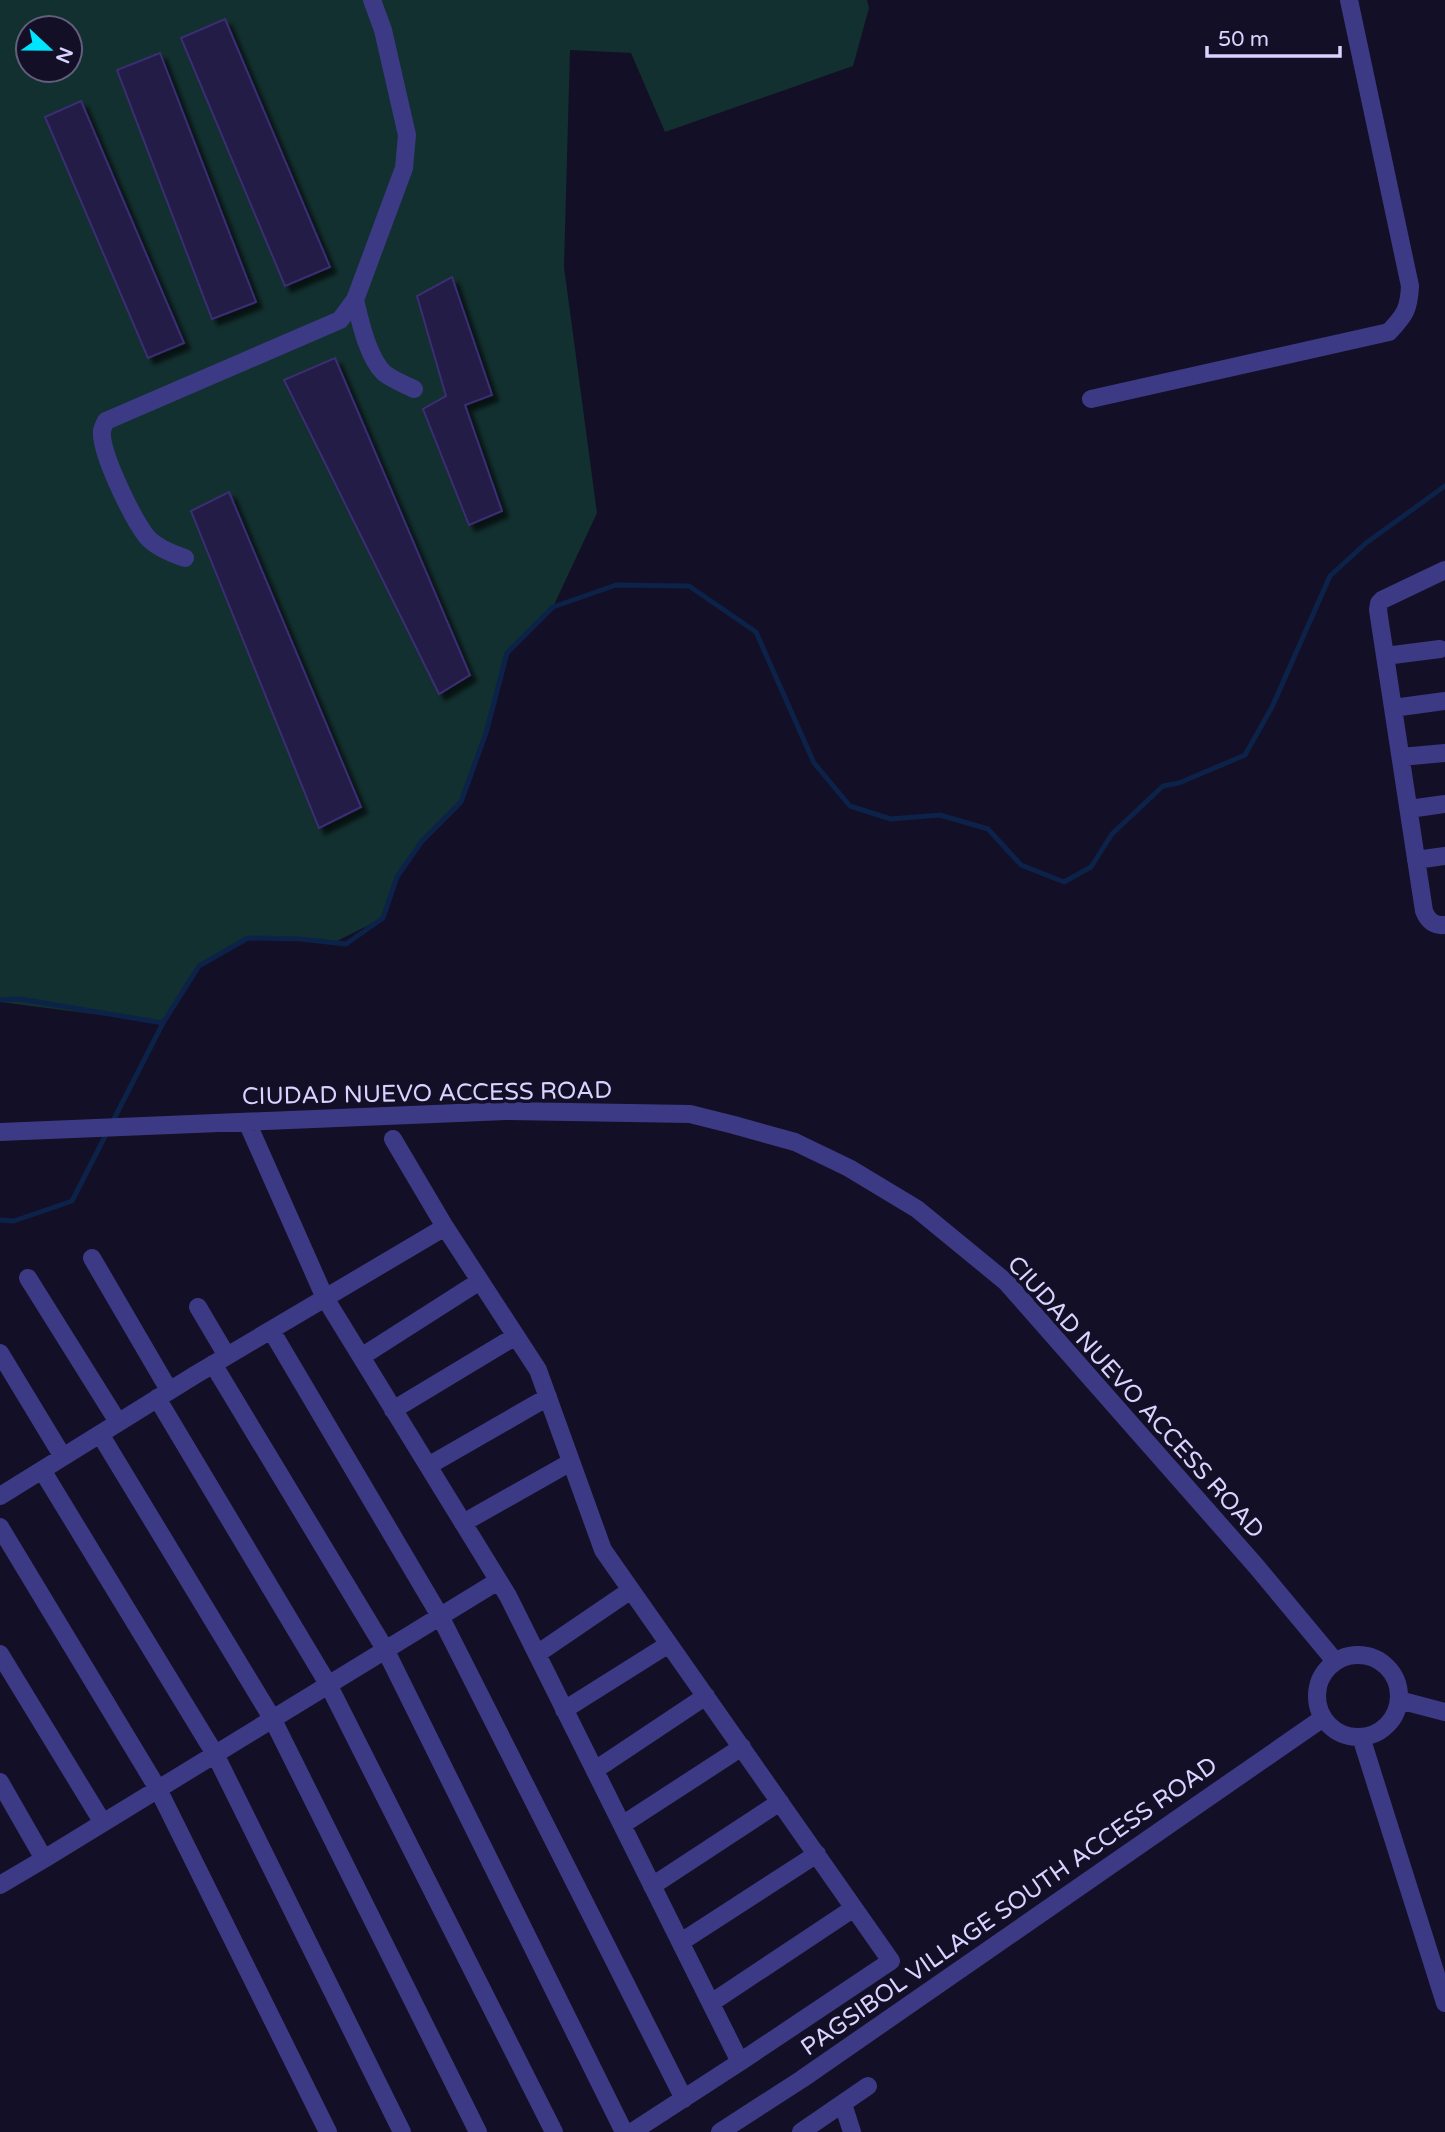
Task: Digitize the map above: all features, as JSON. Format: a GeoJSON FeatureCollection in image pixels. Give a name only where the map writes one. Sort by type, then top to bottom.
{"type":"FeatureCollection","features":[{"type":"Feature","properties":{"kind":"street"},"geometry":{"type":"LineString","coordinates":[[185,558],[149,539],[116,479],[104,447],[102,430],[106,421],[341,320],[355,300],[404,168],[407,135],[383,30],[372,0]]}},
{"type":"Feature","properties":{"kind":"street"},"geometry":{"type":"LineString","coordinates":[[1091,399],[1389,332],[1403,317],[1409,305],[1410,286],[1349,0]]}},
{"type":"Feature","properties":{"kind":"street"},"geometry":{"type":"LineString","coordinates":[[355,300],[367,342],[382,372],[414,389]]}},
{"type":"Feature","properties":{"kind":"street"},"geometry":{"type":"LineString","coordinates":[[1445,570],[1379,603],[1416,860],[1427,918],[1437,925],[1445,925]]}},
{"type":"Feature","properties":{"kind":"street"},"geometry":{"type":"LineString","coordinates":[[1385,656],[1440,649]]}},
{"type":"Feature","properties":{"kind":"street"},"geometry":{"type":"LineString","coordinates":[[1393,708],[1445,701]]}},
{"type":"Feature","properties":{"kind":"street"},"geometry":{"type":"LineString","coordinates":[[1401,757],[1445,753]]}},
{"type":"Feature","properties":{"kind":"street"},"geometry":{"type":"LineString","coordinates":[[1409,809],[1445,804]]}},
{"type":"Feature","properties":{"kind":"street"},"geometry":{"type":"LineString","coordinates":[[1416,860],[1445,856]]}},
{"type":"Feature","properties":{"kind":"street","name":"CIUDAD NUEVO ACCESS ROAD"},"geometry":{"type":"LineString","coordinates":[[2,1132],[506,1111],[690,1114],[795,1142],[849,1168],[917,1209],[1006,1282],[1256,1566],[1335,1661]]}},
{"type":"Feature","properties":{"kind":"street"},"geometry":{"type":"LineString","coordinates":[[247,1122],[325,1298],[498,1581],[740,2062]]}},
{"type":"Feature","properties":{"kind":"street"},"geometry":{"type":"LineString","coordinates":[[393,1139],[445,1227],[538,1370],[603,1550],[891,1961],[632,2132]]}},
{"type":"Feature","properties":{"kind":"street"},"geometry":{"type":"LineString","coordinates":[[3,1488],[42,1470],[163,1394],[445,1227]]}},
{"type":"Feature","properties":{"kind":"street"},"geometry":{"type":"LineString","coordinates":[[92,1258],[163,1394],[328,1684],[554,2132]]}},
{"type":"Feature","properties":{"kind":"street"},"geometry":{"type":"LineString","coordinates":[[29,1278],[118,1422]]}},
{"type":"Feature","properties":{"kind":"street"},"geometry":{"type":"LineString","coordinates":[[361,1357],[480,1280]]}},
{"type":"Feature","properties":{"kind":"street"},"geometry":{"type":"LineString","coordinates":[[198,1307],[220,1360],[385,1649],[624,2132]]}},
{"type":"Feature","properties":{"kind":"street"},"geometry":{"type":"LineString","coordinates":[[271,1330],[440,1616],[684,2099]]}},
{"type":"Feature","properties":{"kind":"street"},"geometry":{"type":"LineString","coordinates":[[393,1410],[516,1336]]}},
{"type":"Feature","properties":{"kind":"street"},"geometry":{"type":"LineString","coordinates":[[0,1353],[63,1457]]}},
{"type":"Feature","properties":{"kind":"street"},"geometry":{"type":"LineString","coordinates":[[428,1466],[548,1397]]}},
{"type":"Feature","properties":{"kind":"street"},"geometry":{"type":"LineString","coordinates":[[100,1434],[272,1718],[478,2132]]}},
{"type":"Feature","properties":{"kind":"street"},"geometry":{"type":"LineString","coordinates":[[463,1524],[571,1462]]}},
{"type":"Feature","properties":{"kind":"street"},"geometry":{"type":"LineString","coordinates":[[42,1470],[215,1754],[402,2132]]}},
{"type":"Feature","properties":{"kind":"street"},"geometry":{"type":"LineString","coordinates":[[0,1527],[158,1789],[328,2132]]}},
{"type":"Feature","properties":{"kind":"street"},"geometry":{"type":"LineString","coordinates":[[0,1885],[498,1581]]}},
{"type":"Feature","properties":{"kind":"street"},"geometry":{"type":"LineString","coordinates":[[537,1654],[631,1590]]}},
{"type":"Feature","properties":{"kind":"street"},"geometry":{"type":"LineString","coordinates":[[564,1710],[669,1644]]}},
{"type":"Feature","properties":{"kind":"street"},"geometry":{"type":"LineString","coordinates":[[0,1654],[103,1823]]}},
{"type":"Feature","properties":{"kind":"street"},"geometry":{"type":"LineString","coordinates":[[1353,1654],[1371,1656],[1393,1674],[1399,1700],[1390,1722],[1378,1732],[1361,1737],[1341,1734],[1323,1718],[1317,1705],[1318,1685],[1335,1661],[1353,1654]]}},
{"type":"Feature","properties":{"kind":"street"},"geometry":{"type":"LineString","coordinates":[[595,1770],[706,1696]]}},
{"type":"Feature","properties":{"kind":"street"},"geometry":{"type":"LineString","coordinates":[[1399,1700],[1445,1712]]}},
{"type":"Feature","properties":{"kind":"street","name":"PAGSIBOL VILLAGE SOUTH ACCESS ROAD"},"geometry":{"type":"LineString","coordinates":[[720,2132],[802,2079],[1323,1718]]}},
{"type":"Feature","properties":{"kind":"street"},"geometry":{"type":"LineString","coordinates":[[1361,1737],[1445,2003]]}},
{"type":"Feature","properties":{"kind":"street"},"geometry":{"type":"LineString","coordinates":[[622,1825],[741,1747]]}},
{"type":"Feature","properties":{"kind":"street"},"geometry":{"type":"LineString","coordinates":[[0,1782],[5,1802],[44,1859]]}},
{"type":"Feature","properties":{"kind":"street"},"geometry":{"type":"LineString","coordinates":[[652,1886],[780,1802]]}},
{"type":"Feature","properties":{"kind":"street"},"geometry":{"type":"LineString","coordinates":[[681,1942],[817,1854]]}},
{"type":"Feature","properties":{"kind":"street"},"geometry":{"type":"LineString","coordinates":[[711,2003],[854,1908]]}},
{"type":"Feature","properties":{"kind":"street"},"geometry":{"type":"LineString","coordinates":[[801,2132],[868,2086]]}},
{"type":"Feature","properties":{"kind":"street"},"geometry":{"type":"LineString","coordinates":[[843,2104],[852,2132]]}},
{"type":"Feature","properties":{"kind":"green space"},"geometry":{"type":"Polygon","coordinates":[[[0,0],[867,0],[869,8],[853,66],[665,132],[631,53],[570,50],[564,267],[597,513],[553,607],[507,653],[487,731],[458,805],[421,843],[397,877],[383,918],[335,942],[248,938],[199,966],[163,1023],[0,1002],[0,0]]]}},
{"type":"Feature","properties":{"kind":"building"},"geometry":{"type":"Polygon","coordinates":[[[225,19],[330,267],[285,286],[181,38],[225,19]]]}},
{"type":"Feature","properties":{"kind":"building"},"geometry":{"type":"Polygon","coordinates":[[[160,53],[256,302],[212,319],[117,70],[160,53]]]}},
{"type":"Feature","properties":{"kind":"building"},"geometry":{"type":"Polygon","coordinates":[[[81,101],[184,343],[148,358],[45,117],[81,101]]]}},
{"type":"Feature","properties":{"kind":"building"},"geometry":{"type":"Polygon","coordinates":[[[452,277],[492,395],[465,405],[502,511],[469,525],[423,409],[446,396],[417,296],[452,277]]]}},
{"type":"Feature","properties":{"kind":"building"},"geometry":{"type":"Polygon","coordinates":[[[335,358],[470,675],[439,694],[284,380],[335,358]]]}},
{"type":"Feature","properties":{"kind":"building"},"geometry":{"type":"Polygon","coordinates":[[[229,492],[361,807],[319,828],[191,511],[229,492]]]}},
{"type":"Feature","properties":{"kind":"waterway"},"geometry":{"type":"LineString","coordinates":[[0,1220],[14,1221],[72,1201],[163,1023],[199,966],[248,938],[300,939],[346,944],[383,918],[397,877],[422,841],[461,802],[486,733],[507,653],[553,607],[616,585],[689,586],[756,632],[814,763],[850,806],[891,819],[940,815],[988,829],[1021,865],[1064,882],[1091,867],[1112,834],[1163,786],[1179,783],[1245,755],[1272,707],[1330,576],[1366,543],[1445,486]]}},
{"type":"Feature","properties":{"kind":"waterway"},"geometry":{"type":"LineString","coordinates":[[0,1000],[20,999],[163,1023]]}}]}
